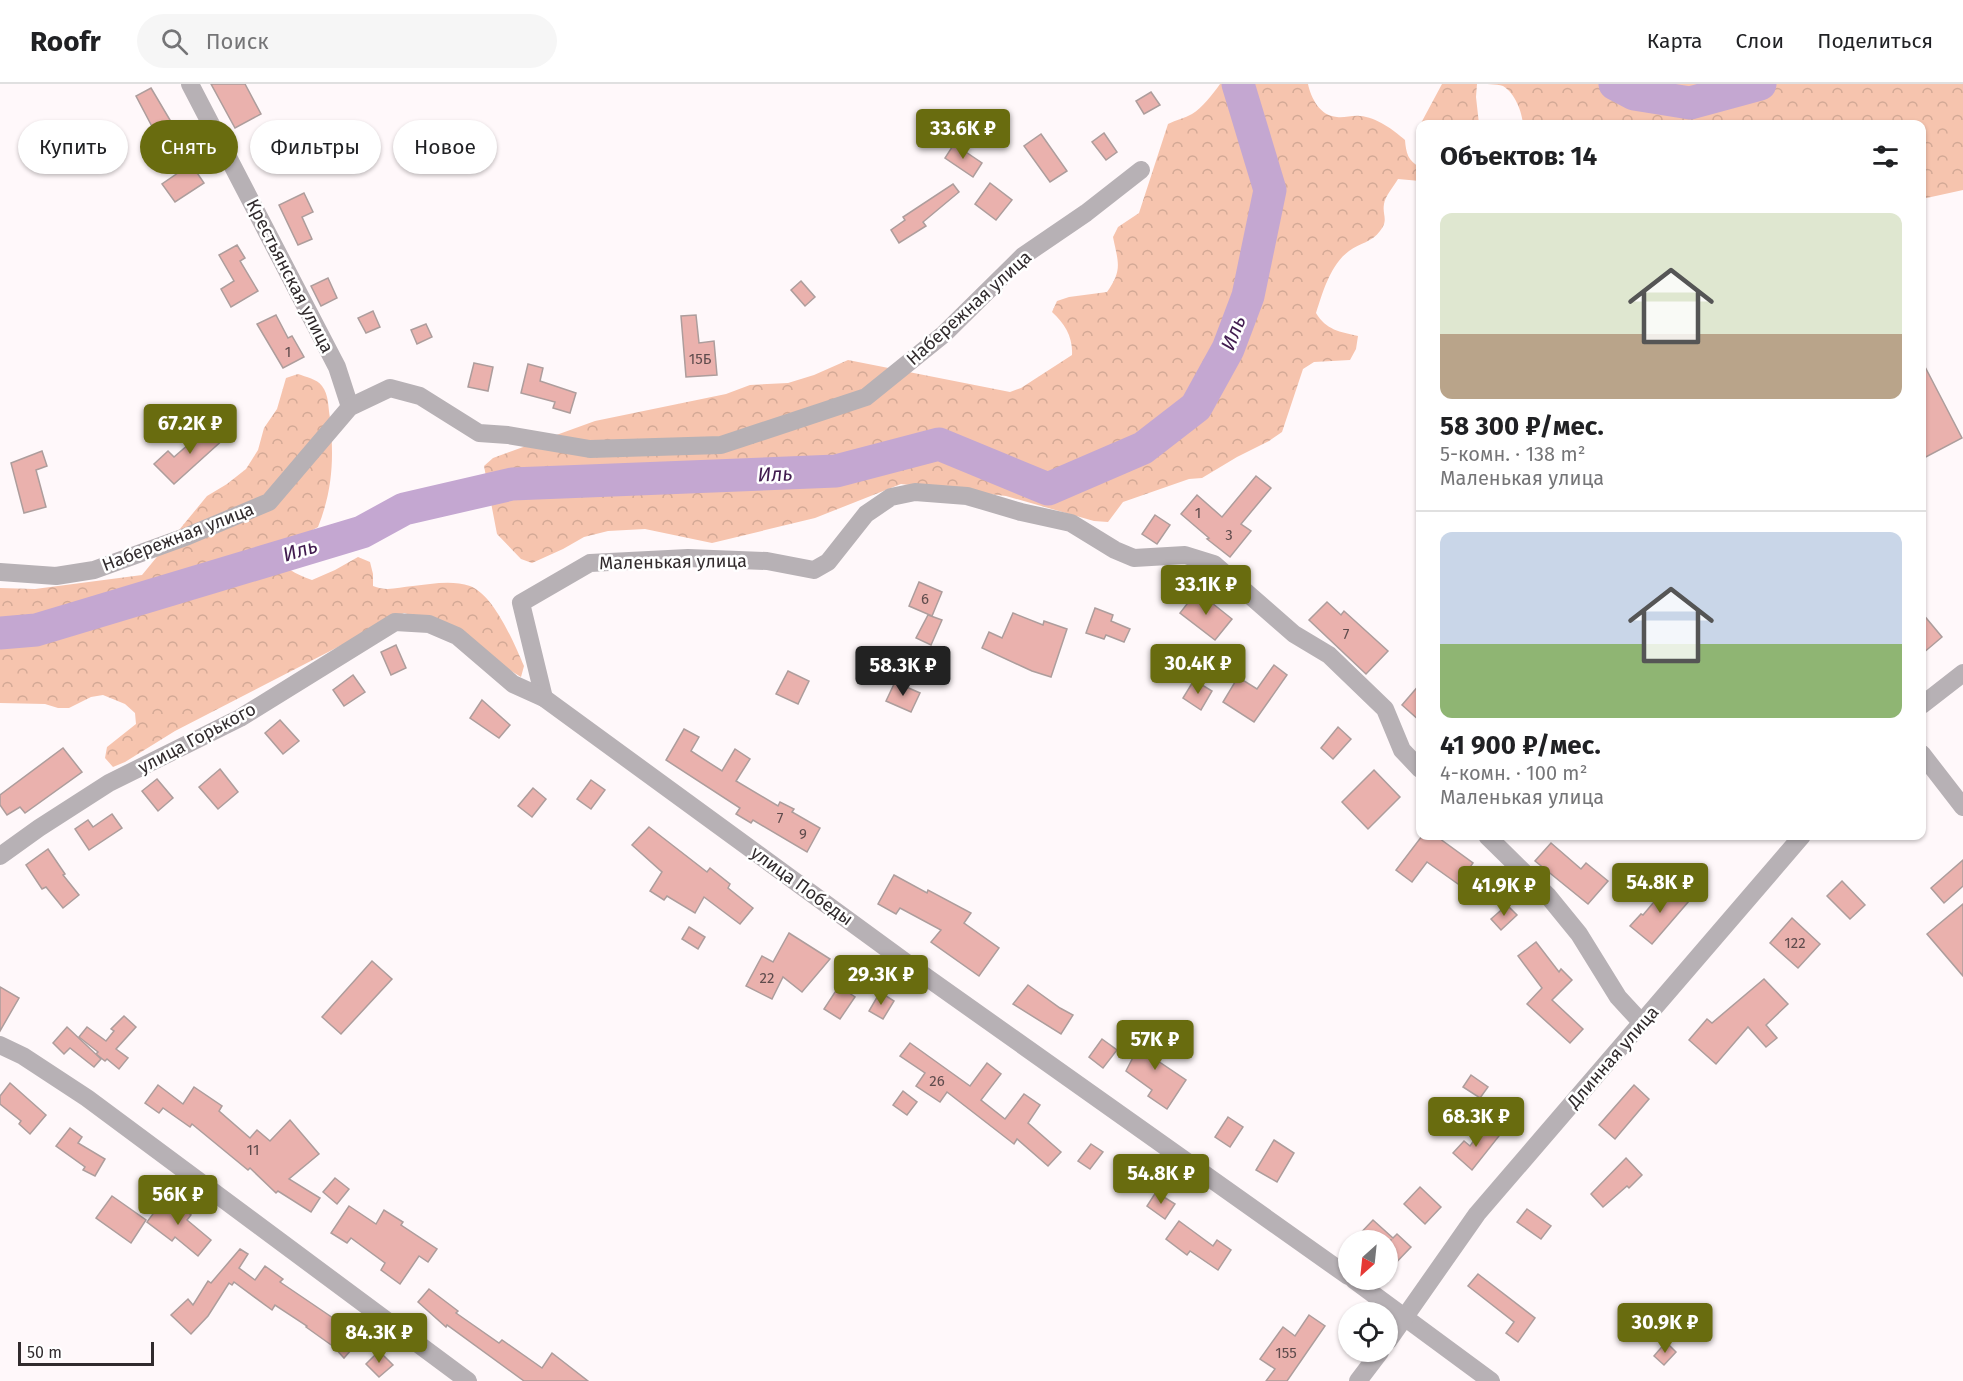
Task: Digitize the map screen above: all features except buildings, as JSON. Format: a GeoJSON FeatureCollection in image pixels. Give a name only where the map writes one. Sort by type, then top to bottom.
{"type":"FeatureCollection","features":[{"type":"Feature","properties":{"kind":"street","name":"Крестьянская улица"},"geometry":{"type":"LineString","coordinates":[[190,84],[333,358],[350,407]]}},
{"type":"Feature","properties":{"kind":"street","name":"Набережная улица"},"geometry":{"type":"LineString","coordinates":[[0,572],[56,576],[93,570],[188,536],[269,502],[350,407],[390,388],[420,396],[479,433],[508,435],[590,449],[721,446],[866,397],[944,334],[1023,256],[1086,213],[1141,170]]}},
{"type":"Feature","properties":{"kind":"street","name":"Маленькая улица"},"geometry":{"type":"LineString","coordinates":[[544,698],[521,603],[590,563],[688,558],[767,561],[814,570],[828,562],[866,514],[891,497],[915,492],[967,496],[1021,512],[1071,523],[1115,550],[1134,558],[1185,555],[1214,564],[1294,634],[1329,655],[1385,709],[1402,750],[1416,765]]}},
{"type":"Feature","properties":{"kind":"street","name":"улица Победы"},"geometry":{"type":"LineString","coordinates":[[395,622],[429,624],[457,636],[513,684],[544,698],[915,969],[1338,1269]]}},
{"type":"Feature","properties":{"kind":"street","name":"улица Горького"},"geometry":{"type":"LineString","coordinates":[[0,856],[110,783],[240,718],[395,622]]}},
{"type":"Feature","properties":{"kind":"street"},"geometry":{"type":"LineString","coordinates":[[1926,702],[1963,673]]}},
{"type":"Feature","properties":{"kind":"street"},"geometry":{"type":"LineString","coordinates":[[1926,759],[1963,807]]}},
{"type":"Feature","properties":{"kind":"street"},"geometry":{"type":"LineString","coordinates":[[1492,840],[1548,896],[1578,934],[1618,997],[1642,1023]]}},
{"type":"Feature","properties":{"kind":"street","name":"Длинная улица"},"geometry":{"type":"LineString","coordinates":[[1398,1328],[1477,1214],[1799,840]]}},
{"type":"Feature","properties":{"kind":"street"},"geometry":{"type":"LineString","coordinates":[[0,1045],[23,1056],[87,1098],[468,1381]]}},
{"type":"Feature","properties":{"kind":"street"},"geometry":{"type":"LineString","coordinates":[[1368,1290],[1491,1381]]}},
{"type":"Feature","properties":{"kind":"street"},"geometry":{"type":"LineString","coordinates":[[1358,1381],[1372,1362]]}},
{"type":"Feature","properties":{"kind":"green space"},"geometry":{"type":"Polygon","coordinates":[[[1220,84],[1308,84],[1311,95],[1321,110],[1331,116],[1366,117],[1396,132],[1405,140],[1407,153],[1416,165],[1416,181],[1398,179],[1388,194],[1384,208],[1385,221],[1377,235],[1349,251],[1332,271],[1316,313],[1329,327],[1358,336],[1356,349],[1350,360],[1314,362],[1303,369],[1282,432],[1269,441],[1202,478],[1189,479],[1123,502],[1108,522],[1094,521],[1006,496],[901,484],[815,518],[712,543],[645,529],[608,531],[584,537],[532,563],[521,559],[497,534],[484,466],[493,458],[595,421],[726,394],[750,385],[788,383],[814,375],[848,360],[1010,392],[1021,388],[1072,355],[1067,331],[1052,312],[1057,301],[1069,297],[1107,292],[1115,278],[1118,266],[1113,237],[1118,227],[1139,213],[1168,124],[1196,111],[1220,84]]]}},
{"type":"Feature","properties":{"kind":"green space"},"geometry":{"type":"Polygon","coordinates":[[[1442,84],[1477,84],[1479,120],[1423,120],[1442,84]]]}},
{"type":"Feature","properties":{"kind":"green space"},"geometry":{"type":"Polygon","coordinates":[[[1490,84],[1963,84],[1963,190],[1926,198],[1926,120],[1522,120],[1517,103],[1503,86],[1490,84]]]}},
{"type":"Feature","properties":{"kind":"green space"},"geometry":{"type":"Polygon","coordinates":[[[298,374],[317,382],[326,393],[331,432],[331,473],[327,499],[318,527],[295,540],[283,542],[275,552],[278,558],[290,570],[312,580],[358,557],[370,562],[373,586],[378,588],[393,589],[449,583],[470,586],[487,599],[502,621],[524,666],[521,677],[433,622],[404,613],[175,731],[113,767],[105,758],[107,747],[136,724],[135,713],[125,704],[103,695],[91,697],[69,708],[58,708],[45,704],[0,703],[0,588],[35,589],[142,575],[207,496],[246,469],[258,450],[264,428],[277,409],[286,378],[298,374]]]}},
{"type":"Feature","properties":{"kind":"waterway","name":"Иль"},"geometry":{"type":"LineString","coordinates":[[0,633],[36,630],[362,532],[404,509],[512,484],[836,471],[939,444],[1048,489],[1143,448],[1196,407],[1228,349],[1248,296],[1270,190],[1238,84]]}},
{"type":"Feature","properties":{"kind":"waterway","name":"Иль"},"geometry":{"type":"LineString","coordinates":[[1615,84],[1634,94],[1690,103],[1760,84]]}}]}
